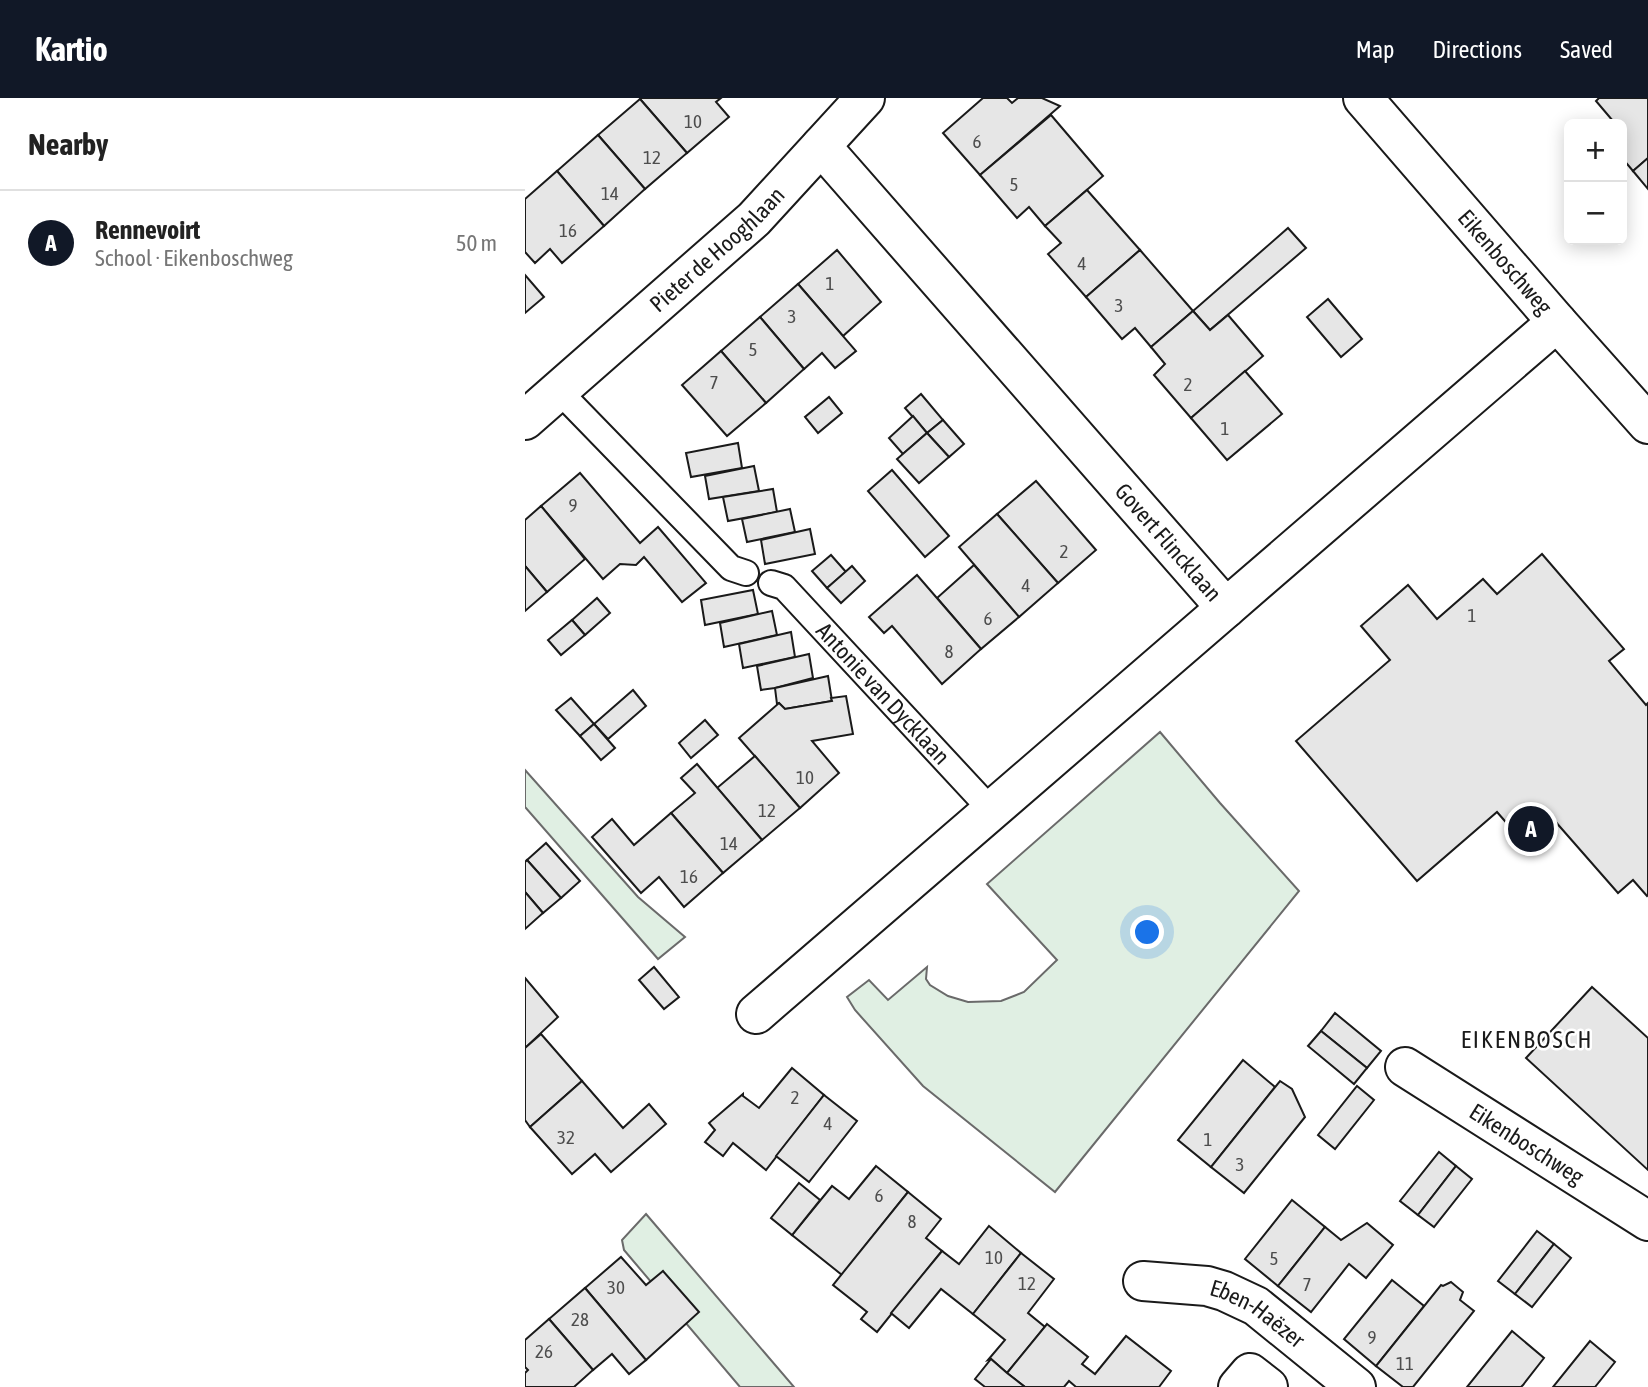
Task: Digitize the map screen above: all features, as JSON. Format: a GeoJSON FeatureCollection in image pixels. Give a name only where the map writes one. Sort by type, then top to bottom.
{"type":"FeatureCollection","features":[{"type":"Feature","properties":{"kind":"street","name":"Pieter de Hooghlaan"},"geometry":{"type":"LineString","coordinates":[[525,419],[754,219],[865,98]]}},
{"type":"Feature","properties":{"kind":"street","name":"Eikenboschweg"},"geometry":{"type":"LineString","coordinates":[[1363,98],[1648,424]]}},
{"type":"Feature","properties":{"kind":"street","name":"Govert Flincklaan"},"geometry":{"type":"LineString","coordinates":[[821,146],[1226,608],[1557,322]]}},
{"type":"Feature","properties":{"kind":"street"},"geometry":{"type":"LineString","coordinates":[[756,1014],[1226,608]]}},
{"type":"Feature","properties":{"kind":"street","name":"Eikenboschweg"},"geometry":{"type":"LineString","coordinates":[[1405,1067],[1648,1221]]}},
{"type":"Feature","properties":{"kind":"street","name":"Eben-Haëzer"},"geometry":{"type":"LineString","coordinates":[[1143,1281],[1207,1286],[1256,1306],[1356,1387]]}},
{"type":"Feature","properties":{"kind":"lane"},"geometry":{"type":"LineString","coordinates":[[558,390],[731,568],[746,573]]}},
{"type":"Feature","properties":{"kind":"lane","name":"Antonie van Dycklaan"},"geometry":{"type":"LineString","coordinates":[[771,583],[784,587],[992,811]]}},
{"type":"Feature","properties":{"kind":"green space"},"geometry":{"type":"Polygon","coordinates":[[[1160,732],[1299,891],[1055,1192],[923,1086],[855,1010],[847,997],[869,980],[888,1000],[927,967],[926,979],[930,985],[948,996],[968,1002],[1001,1001],[1024,992],[1057,960],[987,884],[1160,732]]]}},
{"type":"Feature","properties":{"kind":"green space"},"geometry":{"type":"Polygon","coordinates":[[[525,770],[638,897],[685,937],[658,959],[525,807],[525,770]]]}},
{"type":"Feature","properties":{"kind":"green space"},"geometry":{"type":"Polygon","coordinates":[[[646,1214],[794,1387],[740,1387],[624,1250],[622,1240],[646,1214]]]}},
{"type":"Feature","properties":{"kind":"building"},"geometry":{"type":"Polygon","coordinates":[[[641,98],[721,98],[716,102],[729,117],[687,153],[641,98]]]}},
{"type":"Feature","properties":{"kind":"building"},"geometry":{"type":"Polygon","coordinates":[[[983,98],[1007,98],[1012,103],[1018,98],[1042,98],[1060,106],[980,175],[943,133],[983,98]]]}},
{"type":"Feature","properties":{"kind":"building"},"geometry":{"type":"Polygon","coordinates":[[[1599,98],[1648,98],[1648,158],[1633,171],[1627,164],[1627,119],[1611,119],[1596,101],[1599,98]]]}},
{"type":"Feature","properties":{"kind":"building"},"geometry":{"type":"Polygon","coordinates":[[[640,99],[687,153],[645,189],[598,135],[640,99]]]}},
{"type":"Feature","properties":{"kind":"building"},"geometry":{"type":"Polygon","coordinates":[[[1051,115],[1103,176],[1045,226],[1029,207],[1017,218],[980,175],[1051,115]]]}},
{"type":"Feature","properties":{"kind":"building"},"geometry":{"type":"Polygon","coordinates":[[[598,135],[645,189],[604,226],[557,171],[598,135]]]}},
{"type":"Feature","properties":{"kind":"building"},"geometry":{"type":"Polygon","coordinates":[[[1648,158],[1648,189],[1633,171],[1648,158]]]}},
{"type":"Feature","properties":{"kind":"building"},"geometry":{"type":"Polygon","coordinates":[[[557,171],[604,226],[562,263],[550,249],[535,263],[525,252],[525,199],[557,171]]]}},
{"type":"Feature","properties":{"kind":"building"},"geometry":{"type":"Polygon","coordinates":[[[1087,190],[1140,250],[1086,297],[1048,254],[1061,243],[1045,226],[1087,190]]]}},
{"type":"Feature","properties":{"kind":"building"},"geometry":{"type":"Polygon","coordinates":[[[1288,228],[1306,248],[1210,330],[1193,311],[1288,228]]]}},
{"type":"Feature","properties":{"kind":"building"},"geometry":{"type":"Polygon","coordinates":[[[837,250],[881,302],[843,336],[798,284],[837,250]]]}},
{"type":"Feature","properties":{"kind":"building"},"geometry":{"type":"Polygon","coordinates":[[[1140,250],[1193,311],[1151,347],[1135,328],[1122,339],[1086,297],[1140,250]]]}},
{"type":"Feature","properties":{"kind":"building"},"geometry":{"type":"Polygon","coordinates":[[[525,275],[544,297],[525,313],[525,275]]]}},
{"type":"Feature","properties":{"kind":"building"},"geometry":{"type":"Polygon","coordinates":[[[798,284],[856,351],[835,368],[822,353],[804,369],[760,317],[798,284]]]}},
{"type":"Feature","properties":{"kind":"building"},"geometry":{"type":"Polygon","coordinates":[[[1328,299],[1362,339],[1341,357],[1307,317],[1328,299]]]}},
{"type":"Feature","properties":{"kind":"building"},"geometry":{"type":"Polygon","coordinates":[[[1193,311],[1210,330],[1228,315],[1263,356],[1191,418],[1154,375],[1165,364],[1151,347],[1193,311]]]}},
{"type":"Feature","properties":{"kind":"building"},"geometry":{"type":"Polygon","coordinates":[[[760,317],[804,369],[766,403],[721,351],[760,317]]]}},
{"type":"Feature","properties":{"kind":"building"},"geometry":{"type":"Polygon","coordinates":[[[721,351],[766,403],[727,436],[682,385],[721,351]]]}},
{"type":"Feature","properties":{"kind":"building"},"geometry":{"type":"Polygon","coordinates":[[[1245,371],[1282,414],[1227,460],[1191,418],[1245,371]]]}},
{"type":"Feature","properties":{"kind":"building"},"geometry":{"type":"Polygon","coordinates":[[[921,394],[943,420],[927,433],[905,408],[921,394]]]}},
{"type":"Feature","properties":{"kind":"building"},"geometry":{"type":"Polygon","coordinates":[[[829,397],[842,413],[818,433],[805,417],[829,397]]]}},
{"type":"Feature","properties":{"kind":"building"},"geometry":{"type":"Polygon","coordinates":[[[913,416],[927,433],[903,454],[889,438],[913,416]]]}},
{"type":"Feature","properties":{"kind":"building"},"geometry":{"type":"Polygon","coordinates":[[[943,420],[964,444],[949,457],[927,433],[943,420]]]}},
{"type":"Feature","properties":{"kind":"building"},"geometry":{"type":"Polygon","coordinates":[[[927,433],[949,457],[919,483],[897,459],[927,433]]]}},
{"type":"Feature","properties":{"kind":"building"},"geometry":{"type":"Polygon","coordinates":[[[738,443],[742,468],[691,477],[686,453],[738,443]]]}},
{"type":"Feature","properties":{"kind":"building"},"geometry":{"type":"Polygon","coordinates":[[[754,466],[759,491],[709,499],[705,476],[754,466]]]}},
{"type":"Feature","properties":{"kind":"building"},"geometry":{"type":"Polygon","coordinates":[[[892,470],[949,536],[925,557],[868,491],[892,470]]]}},
{"type":"Feature","properties":{"kind":"building"},"geometry":{"type":"Polygon","coordinates":[[[580,473],[640,543],[658,527],[706,583],[682,602],[644,557],[636,565],[620,564],[603,579],[541,506],[580,473]]]}},
{"type":"Feature","properties":{"kind":"building"},"geometry":{"type":"Polygon","coordinates":[[[1036,481],[1096,550],[1058,583],[997,514],[1036,481]]]}},
{"type":"Feature","properties":{"kind":"building"},"geometry":{"type":"Polygon","coordinates":[[[773,489],[777,512],[728,521],[723,497],[773,489]]]}},
{"type":"Feature","properties":{"kind":"building"},"geometry":{"type":"Polygon","coordinates":[[[541,506],[585,559],[547,592],[525,566],[525,520],[541,506]]]}},
{"type":"Feature","properties":{"kind":"building"},"geometry":{"type":"Polygon","coordinates":[[[790,509],[795,532],[747,542],[742,519],[790,509]]]}},
{"type":"Feature","properties":{"kind":"building"},"geometry":{"type":"Polygon","coordinates":[[[997,514],[1058,583],[1019,617],[959,547],[997,514]]]}},
{"type":"Feature","properties":{"kind":"building"},"geometry":{"type":"Polygon","coordinates":[[[810,529],[815,554],[765,564],[761,540],[810,529]]]}},
{"type":"Feature","properties":{"kind":"building"},"geometry":{"type":"Polygon","coordinates":[[[1542,554],[1624,649],[1609,661],[1646,705],[1648,703],[1647,896],[1633,880],[1618,893],[1554,820],[1525,844],[1497,812],[1417,881],[1296,741],[1390,660],[1361,626],[1408,585],[1437,619],[1483,579],[1497,594],[1542,554]]]}},
{"type":"Feature","properties":{"kind":"building"},"geometry":{"type":"Polygon","coordinates":[[[831,555],[846,572],[827,588],[812,571],[831,555]]]}},
{"type":"Feature","properties":{"kind":"building"},"geometry":{"type":"Polygon","coordinates":[[[974,565],[1019,617],[981,649],[937,598],[974,565]]]}},
{"type":"Feature","properties":{"kind":"building"},"geometry":{"type":"Polygon","coordinates":[[[525,566],[547,592],[525,611],[525,566]]]}},
{"type":"Feature","properties":{"kind":"building"},"geometry":{"type":"Polygon","coordinates":[[[852,566],[865,581],[841,603],[827,588],[852,566]]]}},
{"type":"Feature","properties":{"kind":"building"},"geometry":{"type":"Polygon","coordinates":[[[917,575],[981,649],[942,684],[892,626],[884,633],[869,617],[917,575]]]}},
{"type":"Feature","properties":{"kind":"building"},"geometry":{"type":"Polygon","coordinates":[[[753,590],[758,614],[705,625],[701,600],[753,590]]]}},
{"type":"Feature","properties":{"kind":"building"},"geometry":{"type":"Polygon","coordinates":[[[597,598],[610,613],[585,635],[572,620],[597,598]]]}},
{"type":"Feature","properties":{"kind":"building"},"geometry":{"type":"Polygon","coordinates":[[[772,611],[777,635],[724,647],[720,623],[772,611]]]}},
{"type":"Feature","properties":{"kind":"building"},"geometry":{"type":"Polygon","coordinates":[[[572,620],[585,635],[561,655],[548,640],[572,620]]]}},
{"type":"Feature","properties":{"kind":"building"},"geometry":{"type":"Polygon","coordinates":[[[791,632],[795,657],[743,668],[739,644],[791,632]]]}},
{"type":"Feature","properties":{"kind":"building"},"geometry":{"type":"Polygon","coordinates":[[[809,654],[813,678],[761,690],[757,666],[809,654]]]}},
{"type":"Feature","properties":{"kind":"building"},"geometry":{"type":"Polygon","coordinates":[[[828,676],[832,701],[785,709],[777,704],[775,688],[828,676]]]}},
{"type":"Feature","properties":{"kind":"building"},"geometry":{"type":"Polygon","coordinates":[[[633,690],[646,706],[608,739],[594,724],[633,690]]]}},
{"type":"Feature","properties":{"kind":"building"},"geometry":{"type":"Polygon","coordinates":[[[846,696],[853,734],[812,741],[839,773],[800,808],[739,738],[779,703],[785,709],[846,696]]]}},
{"type":"Feature","properties":{"kind":"building"},"geometry":{"type":"Polygon","coordinates":[[[571,698],[594,724],[580,736],[556,710],[571,698]]]}},
{"type":"Feature","properties":{"kind":"building"},"geometry":{"type":"Polygon","coordinates":[[[705,720],[718,735],[691,758],[679,743],[705,720]]]}},
{"type":"Feature","properties":{"kind":"building"},"geometry":{"type":"Polygon","coordinates":[[[594,724],[615,748],[601,760],[580,736],[594,724]]]}},
{"type":"Feature","properties":{"kind":"building"},"geometry":{"type":"Polygon","coordinates":[[[755,756],[800,808],[762,840],[717,788],[755,756]]]}},
{"type":"Feature","properties":{"kind":"building"},"geometry":{"type":"Polygon","coordinates":[[[697,764],[762,840],[723,873],[671,813],[695,793],[681,778],[697,764]]]}},
{"type":"Feature","properties":{"kind":"building"},"geometry":{"type":"Polygon","coordinates":[[[671,813],[723,873],[684,907],[659,877],[641,893],[592,837],[612,819],[634,845],[671,813]]]}},
{"type":"Feature","properties":{"kind":"building"},"geometry":{"type":"Polygon","coordinates":[[[546,843],[580,881],[561,898],[527,860],[546,843]]]}},
{"type":"Feature","properties":{"kind":"building"},"geometry":{"type":"Polygon","coordinates":[[[527,860],[561,898],[543,913],[525,892],[527,860]]]}},
{"type":"Feature","properties":{"kind":"building"},"geometry":{"type":"Polygon","coordinates":[[[525,892],[543,913],[525,929],[525,892]]]}},
{"type":"Feature","properties":{"kind":"building"},"geometry":{"type":"Polygon","coordinates":[[[654,967],[679,997],[664,1009],[639,980],[654,967]]]}},
{"type":"Feature","properties":{"kind":"building"},"geometry":{"type":"Polygon","coordinates":[[[525,978],[558,1017],[525,1048],[525,978]]]}},
{"type":"Feature","properties":{"kind":"building"},"geometry":{"type":"Polygon","coordinates":[[[1592,987],[1648,1038],[1648,1170],[1526,1058],[1592,987]]]}},
{"type":"Feature","properties":{"kind":"building"},"geometry":{"type":"Polygon","coordinates":[[[1335,1013],[1381,1051],[1367,1068],[1321,1031],[1335,1013]]]}},
{"type":"Feature","properties":{"kind":"building"},"geometry":{"type":"Polygon","coordinates":[[[1321,1031],[1367,1068],[1354,1084],[1308,1046],[1321,1031]]]}},
{"type":"Feature","properties":{"kind":"building"},"geometry":{"type":"Polygon","coordinates":[[[541,1034],[582,1081],[530,1127],[525,1120],[525,1048],[541,1034]]]}},
{"type":"Feature","properties":{"kind":"building"},"geometry":{"type":"Polygon","coordinates":[[[1243,1060],[1275,1087],[1211,1167],[1178,1140],[1243,1060]]]}},
{"type":"Feature","properties":{"kind":"building"},"geometry":{"type":"Polygon","coordinates":[[[792,1068],[824,1095],[766,1170],[733,1143],[723,1156],[705,1142],[715,1130],[709,1123],[743,1094],[759,1108],[792,1068]]]}},
{"type":"Feature","properties":{"kind":"building"},"geometry":{"type":"Polygon","coordinates":[[[582,1081],[623,1128],[649,1104],[666,1124],[611,1172],[595,1154],[572,1174],[530,1127],[582,1081]]]}},
{"type":"Feature","properties":{"kind":"building"},"geometry":{"type":"Polygon","coordinates":[[[1280,1081],[1292,1089],[1305,1117],[1244,1193],[1211,1167],[1280,1081]]]}},
{"type":"Feature","properties":{"kind":"building"},"geometry":{"type":"Polygon","coordinates":[[[1357,1086],[1374,1100],[1335,1149],[1318,1135],[1357,1086]]]}},
{"type":"Feature","properties":{"kind":"building"},"geometry":{"type":"Polygon","coordinates":[[[824,1095],[857,1121],[809,1182],[776,1156],[824,1095]]]}},
{"type":"Feature","properties":{"kind":"building"},"geometry":{"type":"Polygon","coordinates":[[[1439,1152],[1456,1166],[1418,1215],[1400,1201],[1439,1152]]]}},
{"type":"Feature","properties":{"kind":"building"},"geometry":{"type":"Polygon","coordinates":[[[876,1166],[908,1192],[842,1275],[792,1235],[832,1186],[849,1199],[876,1166]]]}},
{"type":"Feature","properties":{"kind":"building"},"geometry":{"type":"Polygon","coordinates":[[[1456,1166],[1472,1179],[1434,1227],[1418,1215],[1456,1166]]]}},
{"type":"Feature","properties":{"kind":"building"},"geometry":{"type":"Polygon","coordinates":[[[799,1183],[820,1200],[792,1235],[771,1218],[799,1183]]]}},
{"type":"Feature","properties":{"kind":"building"},"geometry":{"type":"Polygon","coordinates":[[[908,1192],[941,1219],[926,1238],[942,1251],[877,1332],[861,1319],[867,1312],[833,1285],[908,1192]]]}},
{"type":"Feature","properties":{"kind":"building"},"geometry":{"type":"Polygon","coordinates":[[[1292,1200],[1325,1227],[1278,1286],[1245,1259],[1292,1200]]]}},
{"type":"Feature","properties":{"kind":"building"},"geometry":{"type":"Polygon","coordinates":[[[1367,1223],[1393,1245],[1366,1278],[1349,1264],[1311,1312],[1278,1286],[1325,1227],[1341,1240],[1367,1223]]]}},
{"type":"Feature","properties":{"kind":"building"},"geometry":{"type":"Polygon","coordinates":[[[989,1226],[1021,1253],[973,1314],[941,1289],[909,1328],[891,1313],[942,1251],[959,1264],[989,1226]]]}},
{"type":"Feature","properties":{"kind":"building"},"geometry":{"type":"Polygon","coordinates":[[[1537,1231],[1554,1244],[1515,1294],[1498,1281],[1537,1231]]]}},
{"type":"Feature","properties":{"kind":"building"},"geometry":{"type":"Polygon","coordinates":[[[1554,1244],[1571,1258],[1532,1307],[1515,1294],[1554,1244]]]}},
{"type":"Feature","properties":{"kind":"building"},"geometry":{"type":"Polygon","coordinates":[[[1021,1253],[1054,1279],[1028,1313],[1045,1327],[1007,1373],[991,1359],[988,1360],[1005,1340],[973,1314],[1021,1253]]]}},
{"type":"Feature","properties":{"kind":"building"},"geometry":{"type":"Polygon","coordinates":[[[621,1257],[646,1285],[663,1271],[699,1312],[646,1360],[585,1288],[621,1257]]]}},
{"type":"Feature","properties":{"kind":"building"},"geometry":{"type":"Polygon","coordinates":[[[1392,1280],[1424,1306],[1376,1366],[1344,1339],[1392,1280]]]}},
{"type":"Feature","properties":{"kind":"building"},"geometry":{"type":"Polygon","coordinates":[[[1451,1282],[1463,1292],[1460,1300],[1474,1311],[1413,1387],[1403,1387],[1376,1366],[1441,1285],[1451,1282]]]}},
{"type":"Feature","properties":{"kind":"building"},"geometry":{"type":"Polygon","coordinates":[[[585,1288],[646,1360],[629,1374],[612,1354],[593,1370],[549,1319],[585,1288]]]}},
{"type":"Feature","properties":{"kind":"building"},"geometry":{"type":"Polygon","coordinates":[[[549,1319],[593,1370],[574,1387],[525,1387],[525,1373],[528,1370],[525,1367],[525,1340],[549,1319]]]}},
{"type":"Feature","properties":{"kind":"building"},"geometry":{"type":"Polygon","coordinates":[[[1047,1324],[1088,1357],[1082,1364],[1095,1374],[1126,1336],[1171,1371],[1159,1387],[1076,1387],[1069,1381],[1064,1387],[1025,1387],[1007,1373],[1047,1324]]]}},
{"type":"Feature","properties":{"kind":"building"},"geometry":{"type":"Polygon","coordinates":[[[1512,1331],[1544,1358],[1523,1385],[1467,1387],[1512,1331]]]}},
{"type":"Feature","properties":{"kind":"building"},"geometry":{"type":"Polygon","coordinates":[[[1590,1341],[1615,1362],[1595,1387],[1553,1387],[1590,1341]]]}},
{"type":"Feature","properties":{"kind":"building"},"geometry":{"type":"Polygon","coordinates":[[[991,1359],[1025,1387],[985,1387],[975,1379],[991,1359]]]}},
{"type":"Feature","properties":{"kind":"place","name":"Rennevoirt"},"geometry":{"type":"Point","coordinates":[1531,829]}},
{"type":"Feature","properties":{"kind":"district","name":"EIKENBOSCH"},"geometry":{"type":"Point","coordinates":[1527,1039]}}]}
